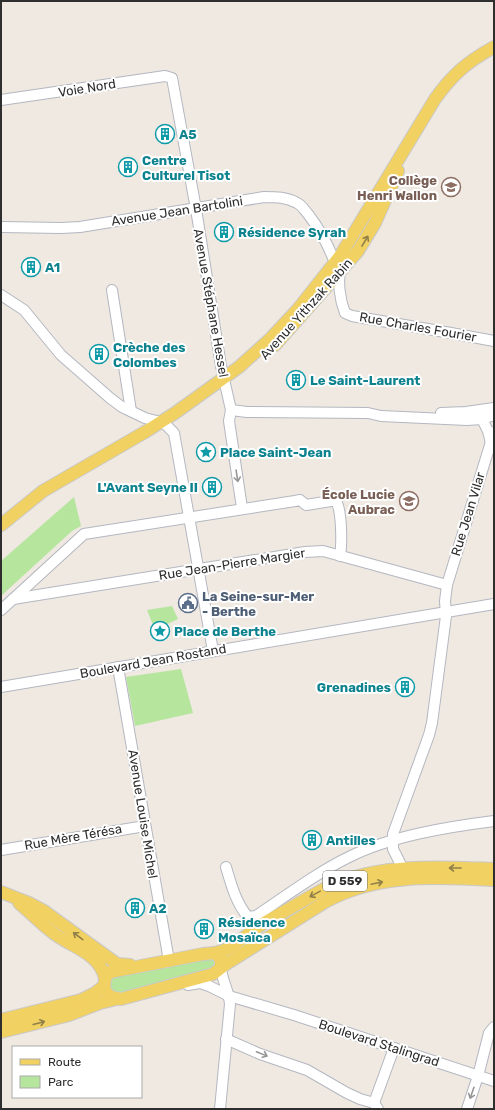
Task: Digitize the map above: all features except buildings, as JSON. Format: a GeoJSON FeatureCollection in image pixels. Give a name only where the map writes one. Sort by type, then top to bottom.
{"type":"FeatureCollection","features":[{"type":"Feature","properties":{"kind":"main road","name":"Avenue Yithzak Rabin"},"geometry":{"type":"LineString","coordinates":[[1,533],[57,488],[164,424],[262,358],[300,318],[328,284],[341,264],[376,196],[446,83],[460,69],[494,47]]}},
{"type":"Feature","properties":{"kind":"main road","name":"Avenue Yithzak Rabin"},"geometry":{"type":"LineString","coordinates":[[341,264],[358,252],[375,223],[400,167],[404,151]]}},
{"type":"Feature","properties":{"kind":"main road","name":"Avenue Yithzak Rabin"},"geometry":{"type":"LineString","coordinates":[[225,382],[328,284]]}},
{"type":"Feature","properties":{"kind":"main road","name":"Avenue Yithzak Rabin"},"geometry":{"type":"LineString","coordinates":[[1,525],[49,486],[164,424]]}},
{"type":"Feature","properties":{"kind":"main road","name":"D 559"},"geometry":{"type":"LineString","coordinates":[[214,953],[230,948],[261,925],[336,884],[368,874],[403,869],[494,869]]}},
{"type":"Feature","properties":{"kind":"main road","name":"D 559"},"geometry":{"type":"LineString","coordinates":[[221,968],[337,895],[356,888],[389,880],[457,878],[494,880]]}},
{"type":"Feature","properties":{"kind":"main road"},"geometry":{"type":"LineString","coordinates":[[5,894],[29,903],[44,911],[117,964],[150,964]]}},
{"type":"Feature","properties":{"kind":"main road"},"geometry":{"type":"LineString","coordinates":[[1,1020],[81,1000],[95,993],[104,982],[110,972],[209,953],[214,953],[221,959],[221,968],[218,972],[213,974],[166,988],[121,999],[116,998],[107,994],[104,982],[101,966],[98,962],[53,933],[5,894]]}},
{"type":"Feature","properties":{"kind":"main road"},"geometry":{"type":"LineString","coordinates":[[1,1032],[69,1015],[116,998]]}},
{"type":"Feature","properties":{"kind":"street","name":"Voie Nord"},"geometry":{"type":"LineString","coordinates":[[1,100],[165,76],[170,76],[173,78]]}},
{"type":"Feature","properties":{"kind":"street","name":"Avenue Stéphane Hessel"},"geometry":{"type":"LineString","coordinates":[[173,78],[196,209],[220,366],[231,410]]}},
{"type":"Feature","properties":{"kind":"street","name":"Avenue Jean Bartolini"},"geometry":{"type":"LineString","coordinates":[[1,227],[80,227],[264,197],[278,197],[289,199],[299,204],[319,228],[341,264]]}},
{"type":"Feature","properties":{"kind":"street","name":"Rue Charles Fourier"},"geometry":{"type":"LineString","coordinates":[[341,264],[328,284],[345,313],[352,316],[451,332],[494,342]]}},
{"type":"Feature","properties":{"kind":"street"},"geometry":{"type":"LineString","coordinates":[[112,290],[131,411]]}},
{"type":"Feature","properties":{"kind":"street"},"geometry":{"type":"LineString","coordinates":[[1,296],[24,310],[61,355],[110,398],[122,407],[145,418],[164,424],[174,434],[177,443],[213,651]]}},
{"type":"Feature","properties":{"kind":"street"},"geometry":{"type":"LineString","coordinates":[[242,508],[229,421],[231,410],[247,412],[368,413],[378,411],[447,413],[492,410]]}},
{"type":"Feature","properties":{"kind":"street"},"geometry":{"type":"LineString","coordinates":[[491,443],[488,431],[482,419],[484,413],[492,410]]}},
{"type":"Feature","properties":{"kind":"street"},"geometry":{"type":"LineString","coordinates":[[368,413],[380,416],[467,420],[482,419]]}},
{"type":"Feature","properties":{"kind":"street","name":"Rue Jean Vilar"},"geometry":{"type":"LineString","coordinates":[[389,870],[394,828],[429,735],[432,723],[446,614],[444,604],[447,585],[494,432]]}},
{"type":"Feature","properties":{"kind":"street"},"geometry":{"type":"LineString","coordinates":[[1,610],[84,534],[242,508],[300,500],[306,505],[336,501],[339,512],[342,548],[340,556]]}},
{"type":"Feature","properties":{"kind":"street","name":"Rue Jean-Pierre Margier"},"geometry":{"type":"LineString","coordinates":[[13,599],[305,552],[323,551],[447,585]]}},
{"type":"Feature","properties":{"kind":"street","name":"Boulevard Jean Rostand"},"geometry":{"type":"LineString","coordinates":[[1,687],[213,651],[446,614],[494,604]]}},
{"type":"Feature","properties":{"kind":"street","name":"Avenue Louise Michel"},"geometry":{"type":"LineString","coordinates":[[118,667],[169,961]]}},
{"type":"Feature","properties":{"kind":"street"},"geometry":{"type":"LineString","coordinates":[[226,867],[235,896],[243,911],[248,917],[256,916],[333,865],[361,852],[393,845],[441,830],[494,821]]}},
{"type":"Feature","properties":{"kind":"street","name":"Rue Mère Térésa"},"geometry":{"type":"LineString","coordinates":[[1,850],[146,826]]}},
{"type":"Feature","properties":{"kind":"street"},"geometry":{"type":"LineString","coordinates":[[393,845],[403,869]]}},
{"type":"Feature","properties":{"kind":"street"},"geometry":{"type":"LineString","coordinates":[[220,1109],[230,1004],[221,968]]}},
{"type":"Feature","properties":{"kind":"street","name":"Boulevard Stalingrad"},"geometry":{"type":"LineString","coordinates":[[166,988],[200,983],[229,996],[494,1081]]}},
{"type":"Feature","properties":{"kind":"street","name":"Boulevard Stalingrad"},"geometry":{"type":"LineString","coordinates":[[225,984],[263,1006]]}},
{"type":"Feature","properties":{"kind":"street"},"geometry":{"type":"LineString","coordinates":[[467,1109],[478,1076],[489,1033],[494,1027]]}},
{"type":"Feature","properties":{"kind":"street"},"geometry":{"type":"LineString","coordinates":[[226,1039],[260,1054],[307,1070],[347,1093],[376,1106],[394,1048]]}},
{"type":"Feature","properties":{"kind":"green space"},"geometry":{"type":"Polygon","coordinates":[[[74,497],[81,526],[72,531],[1,596],[1,561],[74,497]]]}},
{"type":"Feature","properties":{"kind":"green space"},"geometry":{"type":"Polygon","coordinates":[[[172,606],[178,619],[155,630],[147,610],[172,606]]]}},
{"type":"Feature","properties":{"kind":"green space"},"geometry":{"type":"Polygon","coordinates":[[[181,669],[193,713],[135,726],[126,677],[181,669]]]}},
{"type":"Feature","properties":{"kind":"green space"},"geometry":{"type":"Polygon","coordinates":[[[209,953],[221,968],[116,999],[105,978],[209,953]]]}},
{"type":"Feature","properties":{"kind":"place","name":"A5"},"geometry":{"type":"Point","coordinates":[165,134]}},
{"type":"Feature","properties":{"kind":"place","name":"Centre Culturel Tisot"},"geometry":{"type":"Point","coordinates":[128,167]}},
{"type":"Feature","properties":{"kind":"place","name":"Collège Henri Wallon"},"geometry":{"type":"Point","coordinates":[451,187]}},
{"type":"Feature","properties":{"kind":"place","name":"Résidence Syrah"},"geometry":{"type":"Point","coordinates":[224,232]}},
{"type":"Feature","properties":{"kind":"place","name":"A1"},"geometry":{"type":"Point","coordinates":[31,267]}},
{"type":"Feature","properties":{"kind":"place","name":"Crèche des Colombes"},"geometry":{"type":"Point","coordinates":[99,354]}},
{"type":"Feature","properties":{"kind":"place","name":"Le Saint-Laurent"},"geometry":{"type":"Point","coordinates":[296,380]}},
{"type":"Feature","properties":{"kind":"place","name":"Place Saint-Jean"},"geometry":{"type":"Point","coordinates":[206,452]}},
{"type":"Feature","properties":{"kind":"place","name":"L'Avant Seyne II"},"geometry":{"type":"Point","coordinates":[212,487]}},
{"type":"Feature","properties":{"kind":"place","name":"École Lucie Aubrac"},"geometry":{"type":"Point","coordinates":[409,501]}},
{"type":"Feature","properties":{"kind":"place","name":"La Seine-sur-Mer - Berthe"},"geometry":{"type":"Point","coordinates":[188,603]}},
{"type":"Feature","properties":{"kind":"place","name":"Place de Berthe"},"geometry":{"type":"Point","coordinates":[160,631]}},
{"type":"Feature","properties":{"kind":"place","name":"Grenadines"},"geometry":{"type":"Point","coordinates":[405,687]}},
{"type":"Feature","properties":{"kind":"place","name":"Antilles"},"geometry":{"type":"Point","coordinates":[312,840]}},
{"type":"Feature","properties":{"kind":"place","name":"A2"},"geometry":{"type":"Point","coordinates":[135,908]}},
{"type":"Feature","properties":{"kind":"place","name":"Résidence Mosaïca"},"geometry":{"type":"Point","coordinates":[204,929]}}]}
